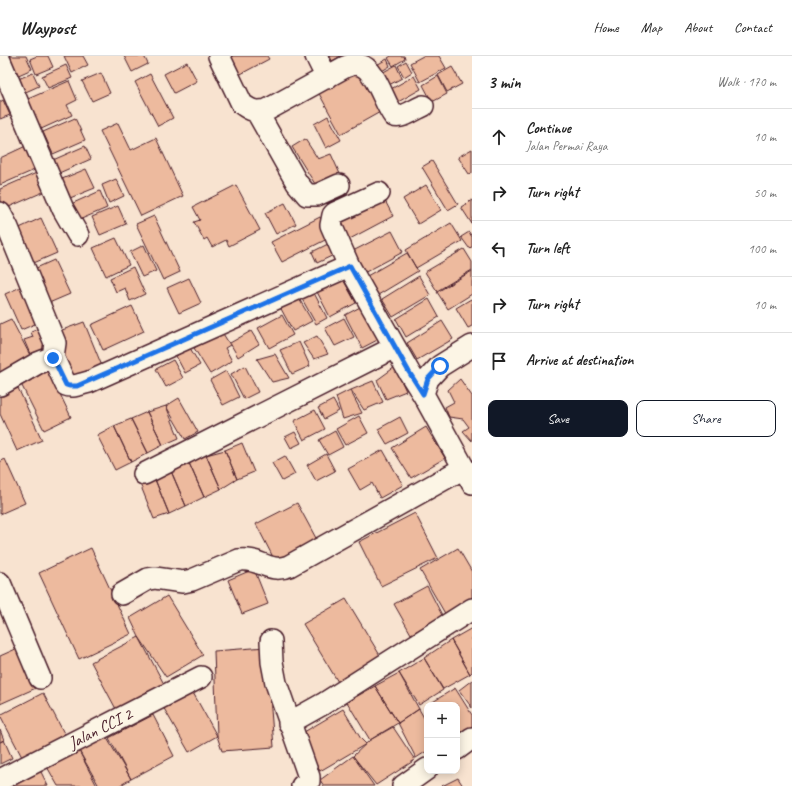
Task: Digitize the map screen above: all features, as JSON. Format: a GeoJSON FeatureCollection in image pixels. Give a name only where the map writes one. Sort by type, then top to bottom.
{"type":"FeatureCollection","features":[{"type":"Feature","properties":{"kind":"street"},"geometry":{"type":"LineString","coordinates":[[219,56],[242,104],[249,110],[257,112],[267,110],[345,67],[359,64],[370,72],[394,116],[401,116],[423,106]]}},
{"type":"Feature","properties":{"kind":"street"},"geometry":{"type":"LineString","coordinates":[[316,56],[327,78]]}},
{"type":"Feature","properties":{"kind":"street"},"geometry":{"type":"LineString","coordinates":[[0,61],[63,209],[78,235]]}},
{"type":"Feature","properties":{"kind":"street"},"geometry":{"type":"LineString","coordinates":[[257,112],[297,183],[307,195],[318,195],[339,185]]}},
{"type":"Feature","properties":{"kind":"street"},"geometry":{"type":"LineString","coordinates":[[122,594],[148,579],[155,578],[183,582],[192,580],[239,560],[248,559],[271,568],[281,569],[468,475],[350,266],[331,225],[333,215],[335,213],[378,193]]}},
{"type":"Feature","properties":{"kind":"street"},"geometry":{"type":"LineString","coordinates":[[0,213],[8,228],[56,342],[53,358],[66,385],[69,386],[77,386],[350,266]]}},
{"type":"Feature","properties":{"kind":"street"},"geometry":{"type":"LineString","coordinates":[[423,394],[428,379],[440,366],[472,346]]}},
{"type":"Feature","properties":{"kind":"street"},"geometry":{"type":"LineString","coordinates":[[144,474],[395,347]]}},
{"type":"Feature","properties":{"kind":"street"},"geometry":{"type":"LineString","coordinates":[[0,385],[38,363],[53,358]]}},
{"type":"Feature","properties":{"kind":"street"},"geometry":{"type":"LineString","coordinates":[[0,583],[40,678]]}},
{"type":"Feature","properties":{"kind":"street"},"geometry":{"type":"LineString","coordinates":[[289,723],[323,704],[472,609]]}},
{"type":"Feature","properties":{"kind":"street"},"geometry":{"type":"LineString","coordinates":[[271,641],[272,662],[276,683],[309,776],[309,781],[302,786]]}},
{"type":"Feature","properties":{"kind":"street","name":"Jalan CCI 2"},"geometry":{"type":"LineString","coordinates":[[0,780],[200,677]]}},
{"type":"Feature","properties":{"kind":"street"},"geometry":{"type":"LineString","coordinates":[[460,747],[472,738]]}},
{"type":"Feature","properties":{"kind":"street"},"geometry":{"type":"LineString","coordinates":[[403,786],[424,771]]}},
{"type":"Feature","properties":{"kind":"building"},"geometry":{"type":"Polygon","coordinates":[[[4,56],[26,56],[32,69],[14,77],[4,56]]]}},
{"type":"Feature","properties":{"kind":"building"},"geometry":{"type":"Polygon","coordinates":[[[37,56],[48,56],[53,67],[36,74],[30,59],[37,56]]]}},
{"type":"Feature","properties":{"kind":"building"},"geometry":{"type":"Polygon","coordinates":[[[64,56],[83,56],[88,65],[72,73],[64,56]]]}},
{"type":"Feature","properties":{"kind":"building"},"geometry":{"type":"Polygon","coordinates":[[[124,56],[144,56],[148,64],[132,72],[124,56]]]}},
{"type":"Feature","properties":{"kind":"building"},"geometry":{"type":"Polygon","coordinates":[[[228,56],[267,56],[269,59],[237,76],[228,56]]]}},
{"type":"Feature","properties":{"kind":"building"},"geometry":{"type":"Polygon","coordinates":[[[330,56],[341,56],[332,61],[330,56]]]}},
{"type":"Feature","properties":{"kind":"building"},"geometry":{"type":"Polygon","coordinates":[[[391,56],[404,56],[405,59],[393,66],[388,58],[391,56]]]}},
{"type":"Feature","properties":{"kind":"building"},"geometry":{"type":"Polygon","coordinates":[[[423,56],[439,56],[446,68],[420,82],[410,63],[423,56]]]}},
{"type":"Feature","properties":{"kind":"building"},"geometry":{"type":"Polygon","coordinates":[[[387,59],[390,66],[377,74],[373,67],[387,59]]]}},
{"type":"Feature","properties":{"kind":"building"},"geometry":{"type":"Polygon","coordinates":[[[406,61],[412,72],[404,77],[398,66],[406,61]]]}},
{"type":"Feature","properties":{"kind":"building"},"geometry":{"type":"Polygon","coordinates":[[[187,62],[197,81],[174,93],[164,74],[187,62]]]}},
{"type":"Feature","properties":{"kind":"building"},"geometry":{"type":"Polygon","coordinates":[[[66,65],[72,78],[48,88],[42,76],[66,65]]]}},
{"type":"Feature","properties":{"kind":"building"},"geometry":{"type":"Polygon","coordinates":[[[357,65],[382,111],[341,134],[316,88],[357,65]]]}},
{"type":"Feature","properties":{"kind":"building"},"geometry":{"type":"Polygon","coordinates":[[[396,65],[402,78],[387,86],[380,74],[396,65]]]}},
{"type":"Feature","properties":{"kind":"building"},"geometry":{"type":"Polygon","coordinates":[[[452,67],[462,84],[447,92],[438,75],[452,67]]]}},
{"type":"Feature","properties":{"kind":"building"},"geometry":{"type":"Polygon","coordinates":[[[33,73],[39,86],[19,95],[13,81],[33,73]]]}},
{"type":"Feature","properties":{"kind":"building"},"geometry":{"type":"Polygon","coordinates":[[[101,73],[110,93],[92,101],[82,81],[101,73]]]}},
{"type":"Feature","properties":{"kind":"building"},"geometry":{"type":"Polygon","coordinates":[[[150,74],[173,118],[158,126],[135,82],[150,74]]]}},
{"type":"Feature","properties":{"kind":"building"},"geometry":{"type":"Polygon","coordinates":[[[414,76],[421,89],[398,102],[391,89],[414,76]]]}},
{"type":"Feature","properties":{"kind":"building"},"geometry":{"type":"Polygon","coordinates":[[[438,76],[447,94],[432,102],[423,85],[438,76]]]}},
{"type":"Feature","properties":{"kind":"building"},"geometry":{"type":"Polygon","coordinates":[[[69,81],[77,100],[67,105],[72,115],[39,130],[21,102],[69,81]]]}},
{"type":"Feature","properties":{"kind":"building"},"geometry":{"type":"Polygon","coordinates":[[[3,100],[10,115],[0,119],[0,102],[3,100]]]}},
{"type":"Feature","properties":{"kind":"building"},"geometry":{"type":"Polygon","coordinates":[[[328,116],[341,140],[326,148],[314,124],[328,116]]]}},
{"type":"Feature","properties":{"kind":"building"},"geometry":{"type":"Polygon","coordinates":[[[75,118],[85,140],[53,154],[43,132],[75,118]]]}},
{"type":"Feature","properties":{"kind":"building"},"geometry":{"type":"Polygon","coordinates":[[[118,123],[131,150],[156,138],[183,196],[141,216],[100,131],[118,123]]]}},
{"type":"Feature","properties":{"kind":"building"},"geometry":{"type":"Polygon","coordinates":[[[305,139],[318,159],[331,154],[340,174],[315,184],[292,147],[305,139]]]}},
{"type":"Feature","properties":{"kind":"building"},"geometry":{"type":"Polygon","coordinates":[[[28,145],[39,168],[0,185],[0,158],[28,145]]]}},
{"type":"Feature","properties":{"kind":"building"},"geometry":{"type":"Polygon","coordinates":[[[85,146],[91,159],[59,173],[53,160],[85,146]]]}},
{"type":"Feature","properties":{"kind":"building"},"geometry":{"type":"Polygon","coordinates":[[[472,149],[472,173],[469,174],[458,157],[472,149]]]}},
{"type":"Feature","properties":{"kind":"building"},"geometry":{"type":"Polygon","coordinates":[[[432,161],[458,204],[448,210],[422,167],[432,161]]]}},
{"type":"Feature","properties":{"kind":"building"},"geometry":{"type":"Polygon","coordinates":[[[86,169],[95,188],[70,198],[62,179],[86,169]]]}},
{"type":"Feature","properties":{"kind":"building"},"geometry":{"type":"Polygon","coordinates":[[[41,171],[50,189],[2,210],[0,206],[0,189],[41,171]]]}},
{"type":"Feature","properties":{"kind":"building"},"geometry":{"type":"Polygon","coordinates":[[[116,179],[124,196],[109,203],[102,185],[116,179]]]}},
{"type":"Feature","properties":{"kind":"building"},"geometry":{"type":"Polygon","coordinates":[[[236,185],[260,230],[229,246],[226,240],[212,247],[207,238],[204,240],[194,222],[200,220],[193,207],[236,185]]]}},
{"type":"Feature","properties":{"kind":"building"},"geometry":{"type":"Polygon","coordinates":[[[426,185],[441,210],[418,224],[403,199],[426,185]]]}},
{"type":"Feature","properties":{"kind":"building"},"geometry":{"type":"Polygon","coordinates":[[[100,191],[107,208],[79,220],[71,204],[100,191]]]}},
{"type":"Feature","properties":{"kind":"building"},"geometry":{"type":"Polygon","coordinates":[[[383,197],[393,216],[346,241],[335,222],[383,197]]]}},
{"type":"Feature","properties":{"kind":"building"},"geometry":{"type":"Polygon","coordinates":[[[472,200],[472,224],[461,207],[472,200]]]}},
{"type":"Feature","properties":{"kind":"building"},"geometry":{"type":"Polygon","coordinates":[[[285,203],[296,224],[276,234],[265,213],[285,203]]]}},
{"type":"Feature","properties":{"kind":"building"},"geometry":{"type":"Polygon","coordinates":[[[118,206],[126,224],[100,235],[92,217],[118,206]]]}},
{"type":"Feature","properties":{"kind":"building"},"geometry":{"type":"Polygon","coordinates":[[[154,216],[180,272],[163,280],[136,224],[154,216]]]}},
{"type":"Feature","properties":{"kind":"building"},"geometry":{"type":"Polygon","coordinates":[[[320,217],[331,237],[282,262],[271,242],[320,217]]]}},
{"type":"Feature","properties":{"kind":"building"},"geometry":{"type":"Polygon","coordinates":[[[41,218],[57,253],[29,265],[13,231],[41,218]]]}},
{"type":"Feature","properties":{"kind":"building"},"geometry":{"type":"Polygon","coordinates":[[[451,223],[462,241],[416,268],[406,250],[451,223]]]}},
{"type":"Feature","properties":{"kind":"building"},"geometry":{"type":"Polygon","coordinates":[[[392,231],[403,252],[360,275],[349,253],[392,231]]]}},
{"type":"Feature","properties":{"kind":"building"},"geometry":{"type":"Polygon","coordinates":[[[469,232],[472,237],[472,247],[469,248],[461,237],[469,232]]]}},
{"type":"Feature","properties":{"kind":"building"},"geometry":{"type":"Polygon","coordinates":[[[116,238],[129,265],[106,276],[93,248],[116,238]]]}},
{"type":"Feature","properties":{"kind":"building"},"geometry":{"type":"Polygon","coordinates":[[[334,241],[340,252],[317,263],[312,252],[334,241]]]}},
{"type":"Feature","properties":{"kind":"building"},"geometry":{"type":"Polygon","coordinates":[[[144,245],[156,271],[142,277],[130,252],[144,245]]]}},
{"type":"Feature","properties":{"kind":"building"},"geometry":{"type":"Polygon","coordinates":[[[464,249],[472,262],[472,270],[437,291],[425,272],[464,249]]]}},
{"type":"Feature","properties":{"kind":"building"},"geometry":{"type":"Polygon","coordinates":[[[407,253],[418,271],[378,295],[367,276],[407,253]]]}},
{"type":"Feature","properties":{"kind":"building"},"geometry":{"type":"Polygon","coordinates":[[[54,260],[70,294],[49,303],[34,269],[54,260]]]}},
{"type":"Feature","properties":{"kind":"building"},"geometry":{"type":"Polygon","coordinates":[[[133,267],[145,294],[130,301],[125,288],[116,292],[110,278],[133,267]]]}},
{"type":"Feature","properties":{"kind":"building"},"geometry":{"type":"Polygon","coordinates":[[[472,271],[472,294],[448,309],[437,292],[472,271]]]}},
{"type":"Feature","properties":{"kind":"building"},"geometry":{"type":"Polygon","coordinates":[[[340,274],[356,303],[330,317],[315,288],[340,274]]]}},
{"type":"Feature","properties":{"kind":"building"},"geometry":{"type":"Polygon","coordinates":[[[419,276],[430,295],[393,317],[382,299],[419,276]]]}},
{"type":"Feature","properties":{"kind":"building"},"geometry":{"type":"Polygon","coordinates":[[[189,278],[201,303],[179,313],[167,288],[189,278]]]}},
{"type":"Feature","properties":{"kind":"building"},"geometry":{"type":"Polygon","coordinates":[[[25,285],[42,321],[21,330],[5,294],[25,285]]]}},
{"type":"Feature","properties":{"kind":"building"},"geometry":{"type":"Polygon","coordinates":[[[314,293],[327,318],[316,324],[302,299],[314,293]]]}},
{"type":"Feature","properties":{"kind":"building"},"geometry":{"type":"Polygon","coordinates":[[[298,297],[312,321],[293,331],[280,307],[298,297]]]}},
{"type":"Feature","properties":{"kind":"building"},"geometry":{"type":"Polygon","coordinates":[[[429,299],[439,317],[406,337],[396,319],[429,299]]]}},
{"type":"Feature","properties":{"kind":"building"},"geometry":{"type":"Polygon","coordinates":[[[471,299],[472,326],[468,328],[456,308],[471,299]]]}},
{"type":"Feature","properties":{"kind":"building"},"geometry":{"type":"Polygon","coordinates":[[[366,304],[383,337],[362,348],[345,315],[366,304]]]}},
{"type":"Feature","properties":{"kind":"building"},"geometry":{"type":"Polygon","coordinates":[[[132,306],[144,331],[103,350],[91,325],[132,306]]]}},
{"type":"Feature","properties":{"kind":"building"},"geometry":{"type":"Polygon","coordinates":[[[282,315],[293,335],[269,348],[258,328],[282,315]]]}},
{"type":"Feature","properties":{"kind":"building"},"geometry":{"type":"Polygon","coordinates":[[[344,318],[354,337],[335,346],[325,328],[344,318]]]}},
{"type":"Feature","properties":{"kind":"building"},"geometry":{"type":"Polygon","coordinates":[[[11,319],[31,357],[0,373],[0,324],[11,319]]]}},
{"type":"Feature","properties":{"kind":"building"},"geometry":{"type":"Polygon","coordinates":[[[442,321],[453,339],[417,360],[407,343],[442,321]]]}},
{"type":"Feature","properties":{"kind":"building"},"geometry":{"type":"Polygon","coordinates":[[[84,322],[104,371],[74,382],[54,333],[84,322]]]}},
{"type":"Feature","properties":{"kind":"building"},"geometry":{"type":"Polygon","coordinates":[[[46,326],[54,345],[30,354],[24,340],[33,337],[31,332],[46,326]]]}},
{"type":"Feature","properties":{"kind":"building"},"geometry":{"type":"Polygon","coordinates":[[[251,331],[259,344],[238,357],[230,343],[251,331]]]}},
{"type":"Feature","properties":{"kind":"building"},"geometry":{"type":"Polygon","coordinates":[[[222,332],[230,345],[225,348],[232,361],[210,374],[194,348],[222,332]]]}},
{"type":"Feature","properties":{"kind":"building"},"geometry":{"type":"Polygon","coordinates":[[[317,336],[328,354],[314,359],[303,343],[317,336]]]}},
{"type":"Feature","properties":{"kind":"building"},"geometry":{"type":"Polygon","coordinates":[[[299,342],[310,366],[292,374],[280,350],[299,342]]]}},
{"type":"Feature","properties":{"kind":"building"},"geometry":{"type":"Polygon","coordinates":[[[190,348],[200,365],[185,373],[176,356],[190,348]]]}},
{"type":"Feature","properties":{"kind":"building"},"geometry":{"type":"Polygon","coordinates":[[[275,354],[289,378],[272,382],[257,359],[275,354]]]}},
{"type":"Feature","properties":{"kind":"building"},"geometry":{"type":"Polygon","coordinates":[[[173,360],[183,378],[166,387],[156,369],[173,360]]]}},
{"type":"Feature","properties":{"kind":"building"},"geometry":{"type":"Polygon","coordinates":[[[245,366],[258,392],[244,399],[231,374],[245,366]]]}},
{"type":"Feature","properties":{"kind":"building"},"geometry":{"type":"Polygon","coordinates":[[[395,367],[406,391],[386,399],[377,380],[395,367]]]}},
{"type":"Feature","properties":{"kind":"building"},"geometry":{"type":"Polygon","coordinates":[[[48,369],[71,417],[44,430],[20,382],[48,369]]]}},
{"type":"Feature","properties":{"kind":"building"},"geometry":{"type":"Polygon","coordinates":[[[226,371],[239,397],[223,405],[210,380],[226,371]]]}},
{"type":"Feature","properties":{"kind":"building"},"geometry":{"type":"Polygon","coordinates":[[[460,379],[472,396],[472,441],[463,431],[469,427],[463,419],[449,417],[445,407],[454,402],[448,390],[460,379]]]}},
{"type":"Feature","properties":{"kind":"building"},"geometry":{"type":"Polygon","coordinates":[[[373,381],[383,402],[364,410],[351,390],[373,381]]]}},
{"type":"Feature","properties":{"kind":"building"},"geometry":{"type":"Polygon","coordinates":[[[18,388],[42,440],[17,451],[0,414],[0,396],[18,388]]]}},
{"type":"Feature","properties":{"kind":"building"},"geometry":{"type":"Polygon","coordinates":[[[350,390],[362,413],[343,419],[336,397],[350,390]]]}},
{"type":"Feature","properties":{"kind":"building"},"geometry":{"type":"Polygon","coordinates":[[[179,398],[198,432],[185,439],[166,406],[179,398]]]}},
{"type":"Feature","properties":{"kind":"building"},"geometry":{"type":"Polygon","coordinates":[[[333,400],[339,411],[324,419],[318,408],[333,400]]]}},
{"type":"Feature","properties":{"kind":"building"},"geometry":{"type":"Polygon","coordinates":[[[166,406],[179,438],[163,445],[147,412],[166,406]]]}},
{"type":"Feature","properties":{"kind":"building"},"geometry":{"type":"Polygon","coordinates":[[[315,410],[325,429],[304,440],[294,421],[315,410]]]}},
{"type":"Feature","properties":{"kind":"building"},"geometry":{"type":"Polygon","coordinates":[[[147,412],[163,445],[148,453],[131,419],[147,412]]]}},
{"type":"Feature","properties":{"kind":"building"},"geometry":{"type":"Polygon","coordinates":[[[359,416],[368,433],[345,445],[336,429],[359,416]]]}},
{"type":"Feature","properties":{"kind":"building"},"geometry":{"type":"Polygon","coordinates":[[[400,417],[408,433],[387,444],[378,429],[400,417]]]}},
{"type":"Feature","properties":{"kind":"building"},"geometry":{"type":"Polygon","coordinates":[[[131,419],[148,453],[131,462],[114,426],[131,419]]]}},
{"type":"Feature","properties":{"kind":"building"},"geometry":{"type":"Polygon","coordinates":[[[114,426],[131,462],[115,470],[97,435],[114,426]]]}},
{"type":"Feature","properties":{"kind":"building"},"geometry":{"type":"Polygon","coordinates":[[[426,427],[445,458],[411,478],[392,448],[426,427]]]}},
{"type":"Feature","properties":{"kind":"building"},"geometry":{"type":"Polygon","coordinates":[[[335,431],[343,447],[328,455],[319,440],[335,431]]]}},
{"type":"Feature","properties":{"kind":"building"},"geometry":{"type":"Polygon","coordinates":[[[295,432],[301,443],[291,448],[285,437],[295,432]]]}},
{"type":"Feature","properties":{"kind":"building"},"geometry":{"type":"Polygon","coordinates":[[[242,443],[254,472],[237,479],[225,450],[242,443]]]}},
{"type":"Feature","properties":{"kind":"building"},"geometry":{"type":"Polygon","coordinates":[[[225,450],[237,479],[221,489],[206,455],[225,450]]]}},
{"type":"Feature","properties":{"kind":"building"},"geometry":{"type":"Polygon","coordinates":[[[383,450],[403,485],[380,498],[372,483],[360,490],[348,469],[383,450]]]}},
{"type":"Feature","properties":{"kind":"building"},"geometry":{"type":"Polygon","coordinates":[[[326,454],[335,471],[316,481],[307,465],[326,454]]]}},
{"type":"Feature","properties":{"kind":"building"},"geometry":{"type":"Polygon","coordinates":[[[206,455],[221,489],[204,497],[189,463],[206,455]]]}},
{"type":"Feature","properties":{"kind":"building"},"geometry":{"type":"Polygon","coordinates":[[[285,456],[295,474],[282,481],[272,463],[285,456]]]}},
{"type":"Feature","properties":{"kind":"building"},"geometry":{"type":"Polygon","coordinates":[[[5,459],[25,503],[0,514],[0,462],[5,459]]]}},
{"type":"Feature","properties":{"kind":"building"},"geometry":{"type":"Polygon","coordinates":[[[189,463],[204,497],[186,506],[171,471],[189,463]]]}},
{"type":"Feature","properties":{"kind":"building"},"geometry":{"type":"Polygon","coordinates":[[[171,471],[186,506],[169,514],[154,477],[171,471]]]}},
{"type":"Feature","properties":{"kind":"building"},"geometry":{"type":"Polygon","coordinates":[[[154,477],[169,514],[154,519],[140,484],[154,477]]]}},
{"type":"Feature","properties":{"kind":"building"},"geometry":{"type":"Polygon","coordinates":[[[297,503],[317,540],[275,561],[256,524],[297,503]]]}},
{"type":"Feature","properties":{"kind":"building"},"geometry":{"type":"Polygon","coordinates":[[[415,513],[438,558],[381,586],[359,542],[415,513]]]}},
{"type":"Feature","properties":{"kind":"building"},"geometry":{"type":"Polygon","coordinates":[[[91,548],[131,634],[79,659],[39,573],[91,548]]]}},
{"type":"Feature","properties":{"kind":"building"},"geometry":{"type":"Polygon","coordinates":[[[458,548],[472,572],[472,603],[447,617],[420,570],[458,548]]]}},
{"type":"Feature","properties":{"kind":"building"},"geometry":{"type":"Polygon","coordinates":[[[254,569],[268,604],[242,614],[228,580],[254,569]]]}},
{"type":"Feature","properties":{"kind":"building"},"geometry":{"type":"Polygon","coordinates":[[[427,586],[443,617],[411,634],[394,604],[427,586]]]}},
{"type":"Feature","properties":{"kind":"building"},"geometry":{"type":"Polygon","coordinates":[[[167,596],[203,655],[166,677],[139,637],[130,618],[167,596]]]}},
{"type":"Feature","properties":{"kind":"building"},"geometry":{"type":"Polygon","coordinates":[[[346,599],[381,657],[338,682],[303,624],[346,599]]]}},
{"type":"Feature","properties":{"kind":"building"},"geometry":{"type":"Polygon","coordinates":[[[472,628],[472,672],[470,674],[451,640],[472,628]]]}},
{"type":"Feature","properties":{"kind":"building"},"geometry":{"type":"Polygon","coordinates":[[[139,637],[164,684],[116,709],[91,662],[139,637]]]}},
{"type":"Feature","properties":{"kind":"building"},"geometry":{"type":"Polygon","coordinates":[[[451,640],[470,674],[443,689],[424,658],[451,640]]]}},
{"type":"Feature","properties":{"kind":"building"},"geometry":{"type":"Polygon","coordinates":[[[266,647],[274,747],[222,751],[217,736],[214,651],[266,647]]]}},
{"type":"Feature","properties":{"kind":"building"},"geometry":{"type":"Polygon","coordinates":[[[18,648],[36,688],[0,704],[0,656],[18,648]]]}},
{"type":"Feature","properties":{"kind":"building"},"geometry":{"type":"Polygon","coordinates":[[[424,658],[443,690],[419,705],[399,673],[424,658]]]}},
{"type":"Feature","properties":{"kind":"building"},"geometry":{"type":"Polygon","coordinates":[[[399,673],[419,709],[398,723],[375,686],[399,673]]]}},
{"type":"Feature","properties":{"kind":"building"},"geometry":{"type":"Polygon","coordinates":[[[472,680],[472,708],[459,690],[472,680]]]}},
{"type":"Feature","properties":{"kind":"building"},"geometry":{"type":"Polygon","coordinates":[[[375,686],[398,723],[370,740],[347,702],[375,686]]]}},
{"type":"Feature","properties":{"kind":"building"},"geometry":{"type":"Polygon","coordinates":[[[455,688],[472,715],[472,728],[460,735],[460,702],[433,702],[455,688]]]}},
{"type":"Feature","properties":{"kind":"building"},"geometry":{"type":"Polygon","coordinates":[[[191,689],[217,736],[189,752],[162,705],[191,689]]]}},
{"type":"Feature","properties":{"kind":"building"},"geometry":{"type":"Polygon","coordinates":[[[43,693],[66,737],[23,759],[0,715],[43,693]]]}},
{"type":"Feature","properties":{"kind":"building"},"geometry":{"type":"Polygon","coordinates":[[[343,709],[361,739],[366,744],[320,771],[299,735],[343,709]]]}},
{"type":"Feature","properties":{"kind":"building"},"geometry":{"type":"Polygon","coordinates":[[[419,709],[424,718],[424,753],[416,758],[398,723],[419,709]]]}},
{"type":"Feature","properties":{"kind":"building"},"geometry":{"type":"Polygon","coordinates":[[[153,715],[174,756],[131,779],[109,738],[153,715]]]}},
{"type":"Feature","properties":{"kind":"building"},"geometry":{"type":"Polygon","coordinates":[[[393,727],[415,760],[376,785],[353,756],[370,740],[393,727]]]}},
{"type":"Feature","properties":{"kind":"building"},"geometry":{"type":"Polygon","coordinates":[[[0,730],[4,740],[0,742],[0,730]]]}},
{"type":"Feature","properties":{"kind":"building"},"geometry":{"type":"Polygon","coordinates":[[[104,733],[131,779],[119,786],[99,786],[78,749],[104,733]]]}},
{"type":"Feature","properties":{"kind":"building"},"geometry":{"type":"Polygon","coordinates":[[[4,740],[12,758],[0,764],[0,742],[4,740]]]}},
{"type":"Feature","properties":{"kind":"building"},"geometry":{"type":"Polygon","coordinates":[[[78,749],[97,786],[58,786],[46,765],[78,749]]]}},
{"type":"Feature","properties":{"kind":"building"},"geometry":{"type":"Polygon","coordinates":[[[353,756],[374,786],[324,786],[320,780],[353,756]]]}},
{"type":"Feature","properties":{"kind":"building"},"geometry":{"type":"Polygon","coordinates":[[[40,770],[48,786],[7,786],[40,770]]]}},
{"type":"Feature","properties":{"kind":"building"},"geometry":{"type":"Polygon","coordinates":[[[458,778],[463,786],[442,786],[458,778]]]}},
{"type":"Feature","properties":{"kind":"route"},"geometry":{"type":"LineString","coordinates":[[53,358],[66,385],[77,386],[350,266],[409,372],[423,394],[428,379],[440,366]]}}]}
